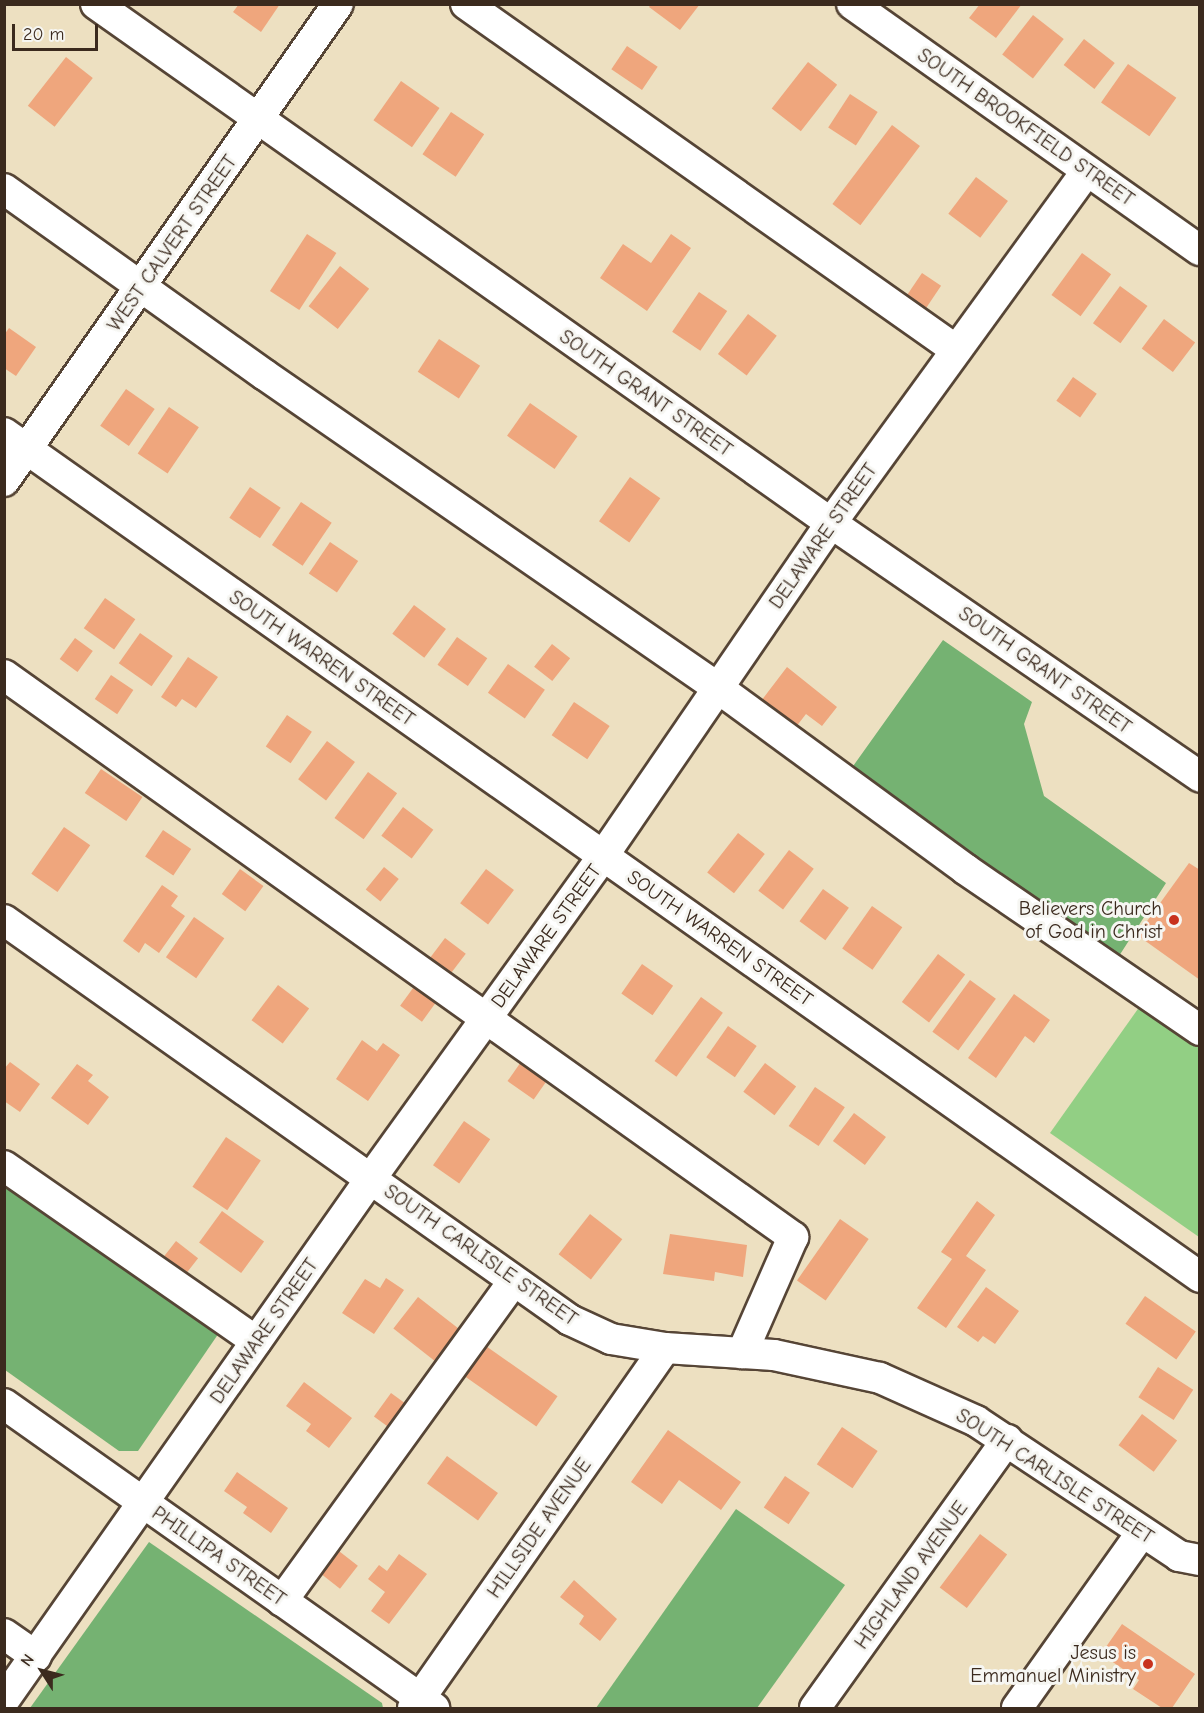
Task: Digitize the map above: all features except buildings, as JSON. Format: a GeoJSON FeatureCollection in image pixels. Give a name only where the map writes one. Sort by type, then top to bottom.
{"type":"FeatureCollection","features":[{"type":"Feature","properties":{"kind":"street","name":"SOUTH GRANT STREET"},"geometry":{"type":"LineString","coordinates":[[96,4],[831,523],[1200,777]]}},
{"type":"Feature","properties":{"kind":"street","name":"WEST CALVERT STREET"},"geometry":{"type":"LineString","coordinates":[[4,481],[16,441],[142,287],[338,4]]}},
{"type":"Feature","properties":{"kind":"street"},"geometry":{"type":"LineString","coordinates":[[466,4],[956,350]]}},
{"type":"Feature","properties":{"kind":"street","name":"SOUTH BROOKFIELD STREET"},"geometry":{"type":"LineString","coordinates":[[852,4],[1200,250]]}},
{"type":"Feature","properties":{"kind":"street","name":"DELAWARE STREET"},"geometry":{"type":"LineString","coordinates":[[4,1700],[371,1178],[603,856],[831,523],[1087,171]]}},
{"type":"Feature","properties":{"kind":"street"},"geometry":{"type":"LineString","coordinates":[[4,189],[718,688],[965,869],[1200,1030]]}},
{"type":"Feature","properties":{"kind":"street","name":"SOUTH WARREN STREET"},"geometry":{"type":"LineString","coordinates":[[16,441],[1200,1277]]}},
{"type":"Feature","properties":{"kind":"street"},"geometry":{"type":"LineString","coordinates":[[4,675],[793,1237],[742,1353]]}},
{"type":"Feature","properties":{"kind":"street","name":"SOUTH CARLISLE STREET"},"geometry":{"type":"LineString","coordinates":[[4,920],[570,1320],[611,1339],[665,1348],[742,1353],[831,1365],[880,1378],[976,1421],[1179,1556],[1200,1560]]}},
{"type":"Feature","properties":{"kind":"street"},"geometry":{"type":"LineString","coordinates":[[4,1166],[256,1341]]}},
{"type":"Feature","properties":{"kind":"street"},"geometry":{"type":"LineString","coordinates":[[282,1601],[514,1281]]}},
{"type":"Feature","properties":{"kind":"street","name":"HILLSIDE AVENUE"},"geometry":{"type":"LineString","coordinates":[[423,1705],[665,1348]]}},
{"type":"Feature","properties":{"kind":"street","name":"PHILLIPA STREET"},"geometry":{"type":"LineString","coordinates":[[4,1404],[282,1601],[423,1705]]}},
{"type":"Feature","properties":{"kind":"street","name":"HIGHLAND AVENUE"},"geometry":{"type":"LineString","coordinates":[[815,1708],[1006,1440]]}},
{"type":"Feature","properties":{"kind":"street"},"geometry":{"type":"LineString","coordinates":[[1017,1708],[1142,1532]]}},
{"type":"Feature","properties":{"kind":"street"},"geometry":{"type":"LineString","coordinates":[[4,1634],[36,1656]]}},
{"type":"Feature","properties":{"kind":"green space"},"geometry":{"type":"Polygon","coordinates":[[[943,640],[1032,702],[1024,724],[1044,796],[1166,883],[1119,956],[851,769],[943,640]]]}},
{"type":"Feature","properties":{"kind":"green space"},"geometry":{"type":"Polygon","coordinates":[[[1140,1006],[1199,1045],[1199,1237],[1050,1133],[1140,1006]]]}},
{"type":"Feature","properties":{"kind":"green space"},"geometry":{"type":"Polygon","coordinates":[[[5,1177],[221,1330],[138,1451],[119,1451],[5,1370],[5,1177]]]}},
{"type":"Feature","properties":{"kind":"green space"},"geometry":{"type":"Polygon","coordinates":[[[736,1509],[845,1585],[757,1708],[596,1708],[736,1509]]]}},
{"type":"Feature","properties":{"kind":"green space"},"geometry":{"type":"Polygon","coordinates":[[[149,1542],[382,1703],[383,1708],[30,1708],[149,1542]]]}},
{"type":"Feature","properties":{"kind":"place","name":"Believers Church of God in Christ"},"geometry":{"type":"Point","coordinates":[1174,920]}},
{"type":"Feature","properties":{"kind":"place","name":"Jesus is Emmanuel Ministry"},"geometry":{"type":"Point","coordinates":[1148,1664]}}]}
